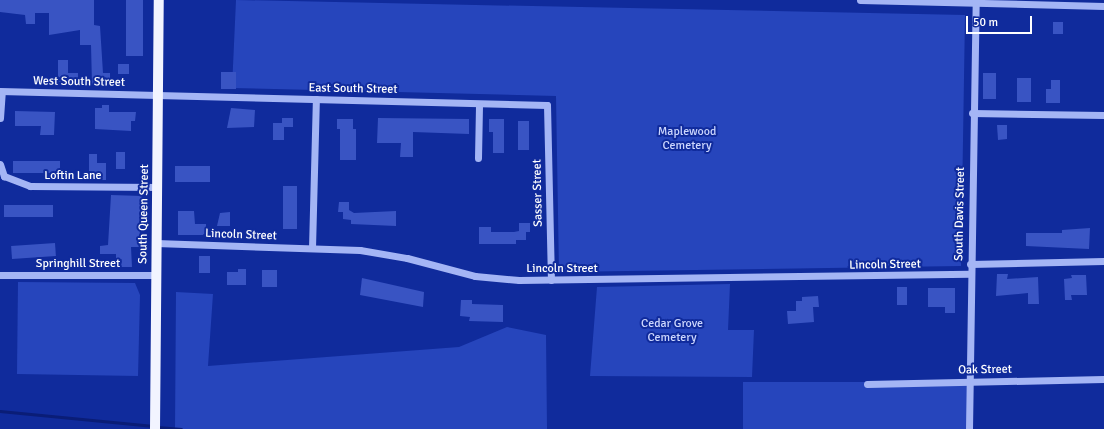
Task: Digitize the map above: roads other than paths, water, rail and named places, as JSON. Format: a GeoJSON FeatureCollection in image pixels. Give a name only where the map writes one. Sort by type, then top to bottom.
{"type":"FeatureCollection","features":[{"type":"Feature","properties":{"kind":"main road","name":"South Queen Street"},"geometry":{"type":"LineString","coordinates":[[155,429],[159,0]]}},
{"type":"Feature","properties":{"kind":"street"},"geometry":{"type":"LineString","coordinates":[[860,0],[975,1],[1104,6]]}},
{"type":"Feature","properties":{"kind":"street","name":"South Davis Street"},"geometry":{"type":"LineString","coordinates":[[969,429],[972,112],[975,1]]}},
{"type":"Feature","properties":{"kind":"street","name":"West South Street"},"geometry":{"type":"LineString","coordinates":[[1,92],[158,95]]}},
{"type":"Feature","properties":{"kind":"street"},"geometry":{"type":"LineString","coordinates":[[0,118],[1,92]]}},
{"type":"Feature","properties":{"kind":"street","name":"East South Street"},"geometry":{"type":"LineString","coordinates":[[158,95],[547,105]]}},
{"type":"Feature","properties":{"kind":"street"},"geometry":{"type":"LineString","coordinates":[[312,248],[316,100]]}},
{"type":"Feature","properties":{"kind":"street"},"geometry":{"type":"LineString","coordinates":[[478,158],[480,104]]}},
{"type":"Feature","properties":{"kind":"street","name":"Sasser Street"},"geometry":{"type":"LineString","coordinates":[[547,105],[551,280]]}},
{"type":"Feature","properties":{"kind":"street"},"geometry":{"type":"LineString","coordinates":[[972,112],[1104,115]]}},
{"type":"Feature","properties":{"kind":"street","name":"Loftin Lane"},"geometry":{"type":"LineString","coordinates":[[0,164],[4,176],[30,186],[157,187]]}},
{"type":"Feature","properties":{"kind":"street","name":"Lincoln Street"},"geometry":{"type":"LineString","coordinates":[[156,243],[312,248],[380,252],[475,276],[551,280],[970,274]]}},
{"type":"Feature","properties":{"kind":"street"},"geometry":{"type":"LineString","coordinates":[[970,264],[1104,262]]}},
{"type":"Feature","properties":{"kind":"street","name":"Springhill Street"},"geometry":{"type":"LineString","coordinates":[[0,275],[156,275]]}},
{"type":"Feature","properties":{"kind":"street","name":"Oak Street"},"geometry":{"type":"LineString","coordinates":[[867,384],[1104,379]]}},
{"type":"Feature","properties":{"kind":"waterway"},"geometry":{"type":"LineString","coordinates":[[0,411],[153,426]]}},
{"type":"Feature","properties":{"kind":"waterway"},"geometry":{"type":"LineString","coordinates":[[158,427],[181,429]]}},
{"type":"Feature","properties":{"kind":"park label","name":"Maplewood Cemetery"},"geometry":{"type":"Point","coordinates":[687,139]}},
{"type":"Feature","properties":{"kind":"park label","name":"Cedar Grove Cemetery"},"geometry":{"type":"Point","coordinates":[672,331]}}]}
